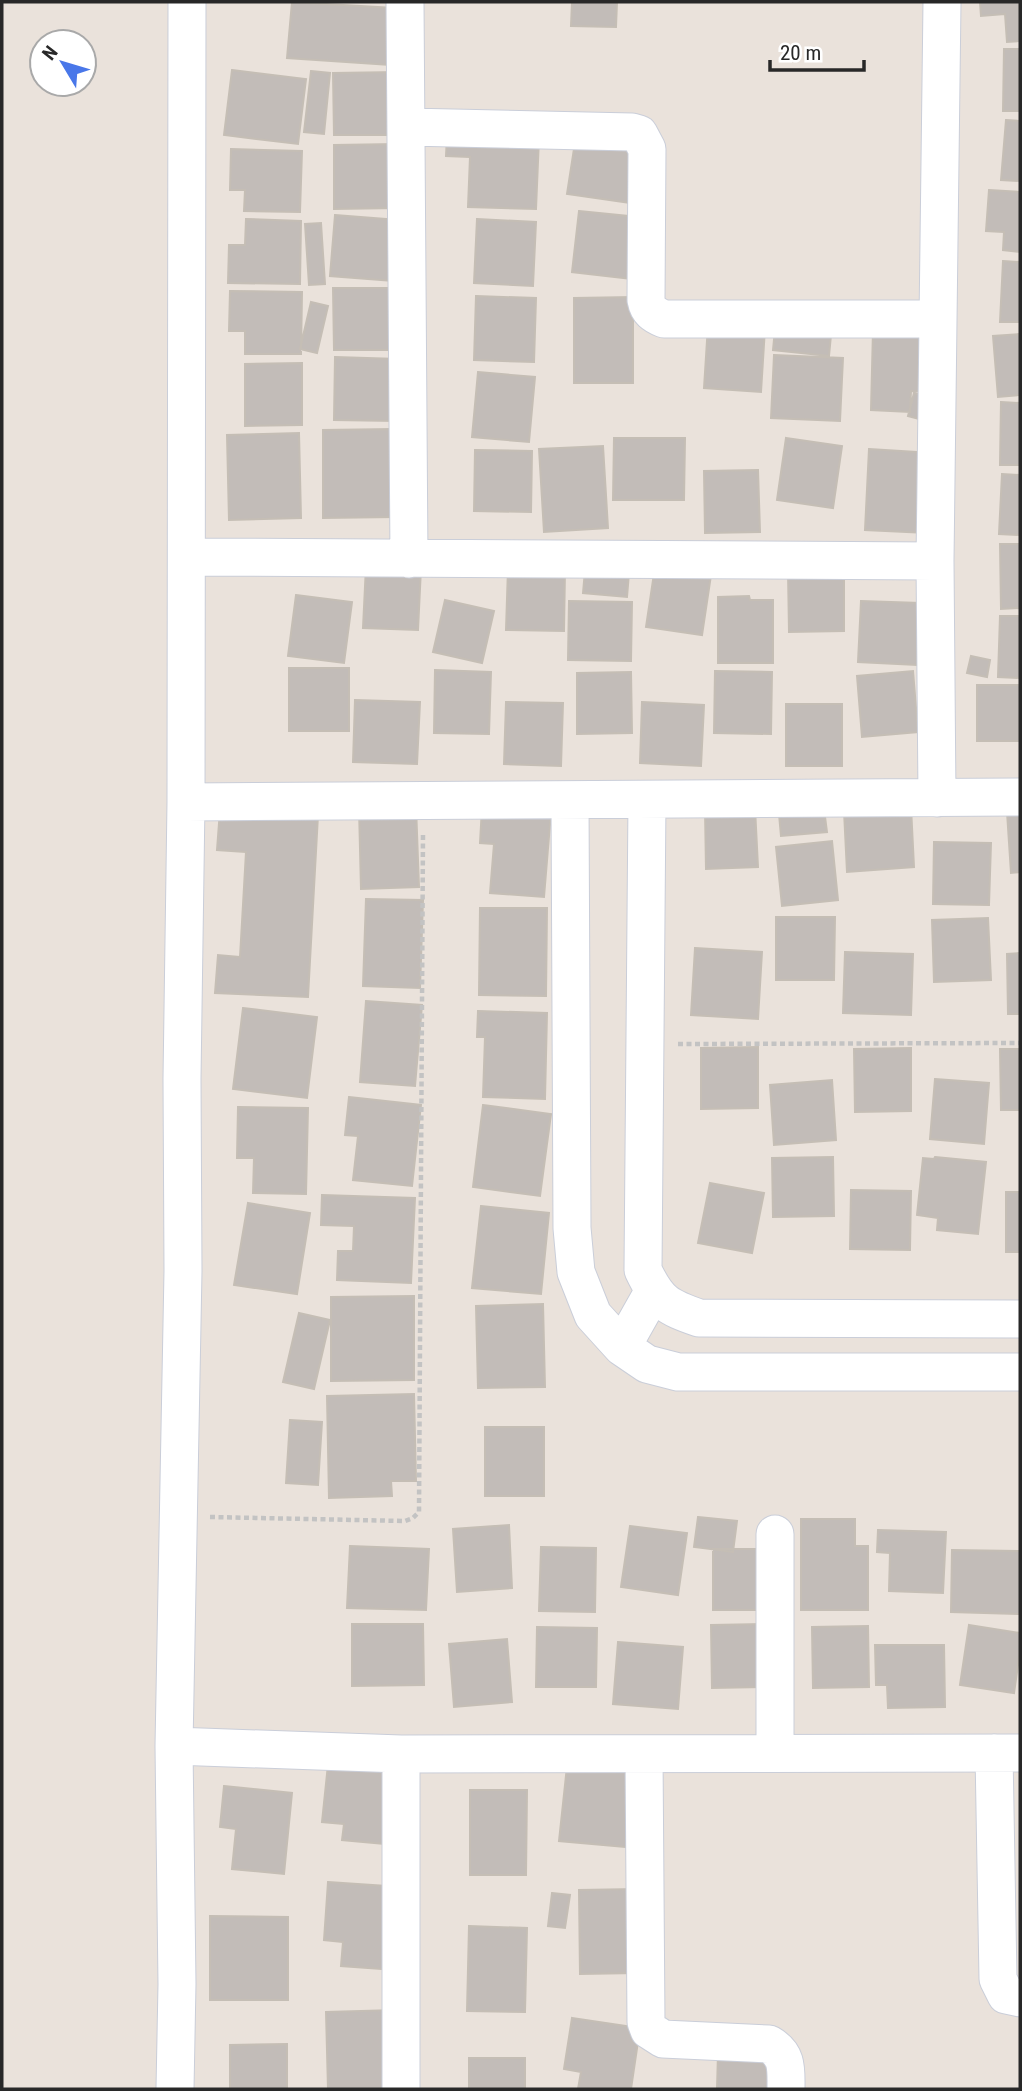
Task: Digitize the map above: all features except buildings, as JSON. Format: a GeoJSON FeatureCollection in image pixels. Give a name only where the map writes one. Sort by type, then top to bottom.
{"type":"FeatureCollection","features":[{"type":"Feature","properties":{"kind":"street"},"geometry":{"type":"LineString","coordinates":[[157,2089],[169,835],[169,2]]}},
{"type":"Feature","properties":{"kind":"street"},"geometry":{"type":"LineString","coordinates":[[175,2089],[177,1984],[174,1746],[183,1270],[182,1079],[186,802],[187,2]]}},
{"type":"Feature","properties":{"kind":"street"},"geometry":{"type":"LineString","coordinates":[[405,2],[408,559]]}},
{"type":"Feature","properties":{"kind":"street"},"geometry":{"type":"LineString","coordinates":[[937,798],[936,561],[942,2]]}},
{"type":"Feature","properties":{"kind":"street"},"geometry":{"type":"LineString","coordinates":[[407,127],[639,134],[647,149],[646,300],[655,315],[664,319],[938,319]]}},
{"type":"Feature","properties":{"kind":"street"},"geometry":{"type":"LineString","coordinates":[[187,557],[936,561]]}},
{"type":"Feature","properties":{"kind":"street"},"geometry":{"type":"LineString","coordinates":[[186,802],[1020,797]]}},
{"type":"Feature","properties":{"kind":"street"},"geometry":{"type":"LineString","coordinates":[[570,800],[572,1228],[576,1272],[593,1315],[622,1347],[648,1364],[678,1372],[1020,1373]]}},
{"type":"Feature","properties":{"kind":"street"},"geometry":{"type":"LineString","coordinates":[[648,800],[643,1270],[653,1292],[673,1309],[699,1318],[1020,1320]]}},
{"type":"Feature","properties":{"kind":"street"},"geometry":{"type":"LineString","coordinates":[[622,1347],[653,1292]]}},
{"type":"Feature","properties":{"kind":"street"},"geometry":{"type":"LineString","coordinates":[[775,1534],[775,1753]]}},
{"type":"Feature","properties":{"kind":"street"},"geometry":{"type":"LineString","coordinates":[[174,1746],[401,1754],[1007,1753],[998,1979],[1006,1994],[1020,1998]]}},
{"type":"Feature","properties":{"kind":"street"},"geometry":{"type":"LineString","coordinates":[[401,1754],[401,2089]]}},
{"type":"Feature","properties":{"kind":"street"},"geometry":{"type":"LineString","coordinates":[[644,1754],[646,2022],[649,2030],[663,2039],[769,2045],[778,2049],[783,2056],[786,2089]]}},
{"type":"Feature","properties":{"kind":"path"},"geometry":{"type":"LineString","coordinates":[[178,1516],[405,1521],[413,1518],[418,1511],[423,801]]}},
{"type":"Feature","properties":{"kind":"path"},"geometry":{"type":"LineString","coordinates":[[646,1044],[1020,1043]]}}]}
